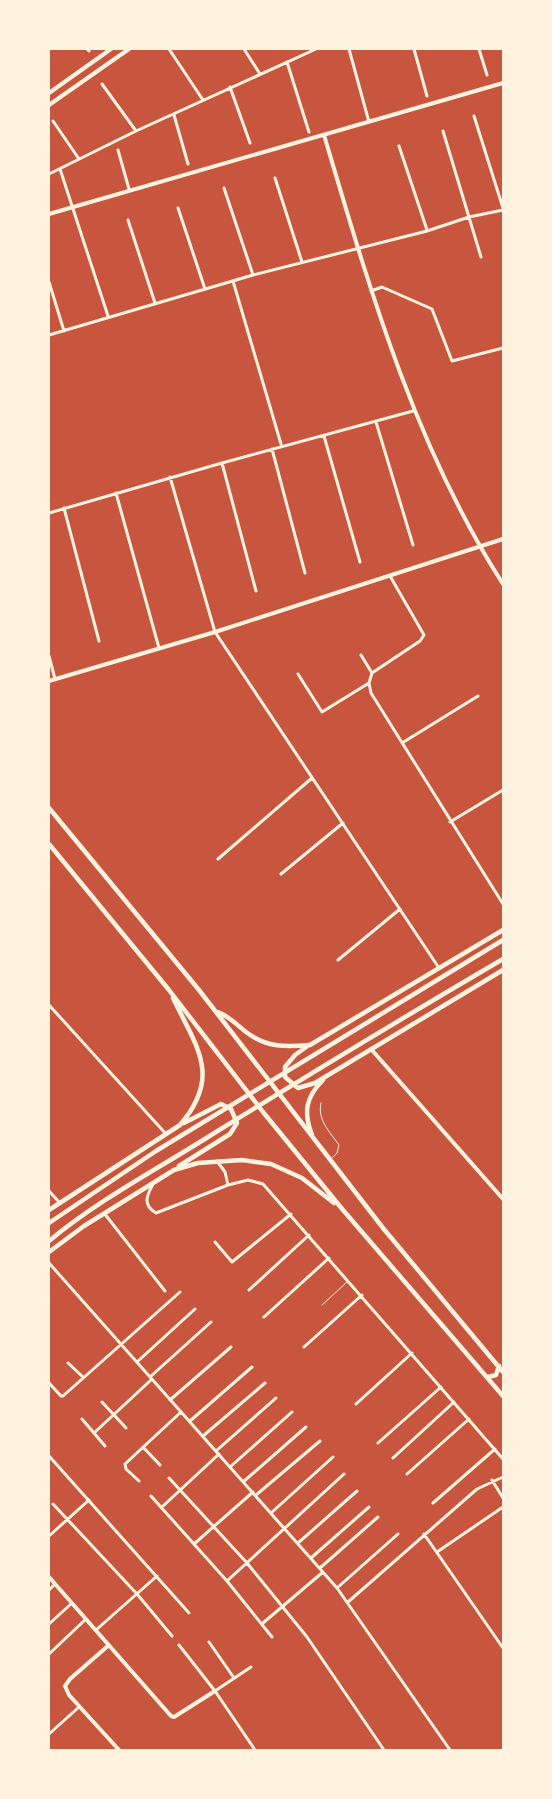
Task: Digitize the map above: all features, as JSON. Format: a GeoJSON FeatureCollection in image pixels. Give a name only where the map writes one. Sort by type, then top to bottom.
{"type":"FeatureCollection","features":[{"type":"Feature","properties":{"kind":"main road"},"geometry":{"type":"LineString","coordinates":[[49,808],[215,1011],[329,1161],[503,1372]]}},
{"type":"Feature","properties":{"kind":"main road"},"geometry":{"type":"LineString","coordinates":[[49,844],[169,990],[263,1112],[343,1210],[502,1394]]}},
{"type":"Feature","properties":{"kind":"main road"},"geometry":{"type":"LineString","coordinates":[[503,930],[310,1044],[290,1060],[285,1067],[285,1078],[298,1088],[306,1087],[503,970]]}},
{"type":"Feature","properties":{"kind":"main road"},"geometry":{"type":"LineString","coordinates":[[49,1223],[156,1151],[503,940]]}},
{"type":"Feature","properties":{"kind":"main road"},"geometry":{"type":"LineString","coordinates":[[49,1241],[82,1215],[362,1042],[503,959]]}},
{"type":"Feature","properties":{"kind":"main road"},"geometry":{"type":"LineString","coordinates":[[169,990],[202,1060],[202,1091],[194,1109],[180,1125]]}},
{"type":"Feature","properties":{"kind":"main road"},"geometry":{"type":"LineString","coordinates":[[215,1011],[226,1015],[246,1032],[270,1045],[284,1047],[310,1044]]}},
{"type":"Feature","properties":{"kind":"main road"},"geometry":{"type":"LineString","coordinates":[[314,1141],[307,1124],[306,1104],[313,1090],[329,1074]]}},
{"type":"Feature","properties":{"kind":"main road"},"geometry":{"type":"LineString","coordinates":[[49,1210],[180,1125],[221,1104],[231,1109],[237,1123],[230,1134],[104,1213],[49,1252]]}},
{"type":"Feature","properties":{"kind":"main road"},"geometry":{"type":"LineString","coordinates":[[174,1170],[198,1163],[216,1161],[258,1161],[283,1168],[302,1178],[343,1210]]}},
{"type":"Feature","properties":{"kind":"main road"},"geometry":{"type":"LineString","coordinates":[[488,1377],[496,1375],[499,1366]]}},
{"type":"Feature","properties":{"kind":"main road"},"geometry":{"type":"LineString","coordinates":[[502,1394],[503,1384]]}},
{"type":"Feature","properties":{"kind":"street"},"geometry":{"type":"LineString","coordinates":[[49,92],[111,49]]}},
{"type":"Feature","properties":{"kind":"street"},"geometry":{"type":"LineString","coordinates":[[49,105],[129,49]]}},
{"type":"Feature","properties":{"kind":"street"},"geometry":{"type":"LineString","coordinates":[[169,49],[203,100]]}},
{"type":"Feature","properties":{"kind":"street"},"geometry":{"type":"LineString","coordinates":[[244,49],[260,74]]}},
{"type":"Feature","properties":{"kind":"street"},"geometry":{"type":"LineString","coordinates":[[49,174],[136,131],[316,49]]}},
{"type":"Feature","properties":{"kind":"street"},"geometry":{"type":"LineString","coordinates":[[350,49],[369,122]]}},
{"type":"Feature","properties":{"kind":"street"},"geometry":{"type":"LineString","coordinates":[[414,49],[427,96]]}},
{"type":"Feature","properties":{"kind":"street"},"geometry":{"type":"LineString","coordinates":[[479,49],[487,75]]}},
{"type":"Feature","properties":{"kind":"street"},"geometry":{"type":"LineString","coordinates":[[287,62],[309,132]]}},
{"type":"Feature","properties":{"kind":"street"},"geometry":{"type":"LineString","coordinates":[[49,214],[128,189],[503,83]]}},
{"type":"Feature","properties":{"kind":"street"},"geometry":{"type":"LineString","coordinates":[[102,84],[136,131]]}},
{"type":"Feature","properties":{"kind":"street"},"geometry":{"type":"LineString","coordinates":[[230,87],[250,142]]}},
{"type":"Feature","properties":{"kind":"street"},"geometry":{"type":"LineString","coordinates":[[174,115],[188,164]]}},
{"type":"Feature","properties":{"kind":"street"},"geometry":{"type":"LineString","coordinates":[[49,335],[108,316],[253,275],[427,231],[469,216],[503,209],[474,116]]}},
{"type":"Feature","properties":{"kind":"street"},"geometry":{"type":"LineString","coordinates":[[53,121],[78,159]]}},
{"type":"Feature","properties":{"kind":"street"},"geometry":{"type":"LineString","coordinates":[[444,132],[481,257]]}},
{"type":"Feature","properties":{"kind":"street"},"geometry":{"type":"LineString","coordinates":[[324,135],[370,291],[413,411],[480,547],[503,584]]}},
{"type":"Feature","properties":{"kind":"street"},"geometry":{"type":"LineString","coordinates":[[398,146],[427,231]]}},
{"type":"Feature","properties":{"kind":"street"},"geometry":{"type":"LineString","coordinates":[[118,150],[128,189]]}},
{"type":"Feature","properties":{"kind":"street"},"geometry":{"type":"LineString","coordinates":[[60,169],[74,206],[108,316]]}},
{"type":"Feature","properties":{"kind":"street"},"geometry":{"type":"LineString","coordinates":[[275,178],[302,262]]}},
{"type":"Feature","properties":{"kind":"street"},"geometry":{"type":"LineString","coordinates":[[224,188],[253,275]]}},
{"type":"Feature","properties":{"kind":"street"},"geometry":{"type":"LineString","coordinates":[[178,208],[204,289]]}},
{"type":"Feature","properties":{"kind":"street"},"geometry":{"type":"LineString","coordinates":[[128,220],[156,303]]}},
{"type":"Feature","properties":{"kind":"street"},"geometry":{"type":"LineString","coordinates":[[233,281],[280,444]]}},
{"type":"Feature","properties":{"kind":"street"},"geometry":{"type":"LineString","coordinates":[[49,282],[64,331]]}},
{"type":"Feature","properties":{"kind":"street"},"geometry":{"type":"LineString","coordinates":[[370,291],[382,287],[432,310],[452,361],[503,348]]}},
{"type":"Feature","properties":{"kind":"street"},"geometry":{"type":"LineString","coordinates":[[49,513],[170,477],[413,411]]}},
{"type":"Feature","properties":{"kind":"street"},"geometry":{"type":"LineString","coordinates":[[376,422],[413,545]]}},
{"type":"Feature","properties":{"kind":"street"},"geometry":{"type":"LineString","coordinates":[[324,436],[360,562]]}},
{"type":"Feature","properties":{"kind":"street"},"geometry":{"type":"LineString","coordinates":[[272,449],[305,573]]}},
{"type":"Feature","properties":{"kind":"street"},"geometry":{"type":"LineString","coordinates":[[222,463],[256,590]]}},
{"type":"Feature","properties":{"kind":"street"},"geometry":{"type":"LineString","coordinates":[[170,477],[215,632],[440,968]]}},
{"type":"Feature","properties":{"kind":"street"},"geometry":{"type":"LineString","coordinates":[[116,493],[159,648]]}},
{"type":"Feature","properties":{"kind":"street"},"geometry":{"type":"LineString","coordinates":[[64,508],[99,640]]}},
{"type":"Feature","properties":{"kind":"street"},"geometry":{"type":"LineString","coordinates":[[49,681],[215,632],[503,539]]}},
{"type":"Feature","properties":{"kind":"street"},"geometry":{"type":"LineString","coordinates":[[390,576],[424,635],[420,641],[372,673],[369,683],[371,692],[450,822],[503,904]]}},
{"type":"Feature","properties":{"kind":"street"},"geometry":{"type":"LineString","coordinates":[[361,655],[372,673]]}},
{"type":"Feature","properties":{"kind":"street"},"geometry":{"type":"LineString","coordinates":[[49,656],[55,679]]}},
{"type":"Feature","properties":{"kind":"street"},"geometry":{"type":"LineString","coordinates":[[298,674],[322,712],[369,683]]}},
{"type":"Feature","properties":{"kind":"street"},"geometry":{"type":"LineString","coordinates":[[402,743],[478,696]]}},
{"type":"Feature","properties":{"kind":"street"},"geometry":{"type":"LineString","coordinates":[[218,859],[312,778]]}},
{"type":"Feature","properties":{"kind":"street"},"geometry":{"type":"LineString","coordinates":[[450,822],[503,790]]}},
{"type":"Feature","properties":{"kind":"street"},"geometry":{"type":"LineString","coordinates":[[281,874],[342,823]]}},
{"type":"Feature","properties":{"kind":"street"},"geometry":{"type":"LineString","coordinates":[[338,960],[400,909]]}},
{"type":"Feature","properties":{"kind":"street"},"geometry":{"type":"LineString","coordinates":[[49,1006],[167,1134]]}},
{"type":"Feature","properties":{"kind":"street"},"geometry":{"type":"LineString","coordinates":[[371,1049],[503,1199]]}},
{"type":"Feature","properties":{"kind":"street"},"geometry":{"type":"LineString","coordinates":[[216,1161],[225,1172],[228,1185]]}},
{"type":"Feature","properties":{"kind":"street"},"geometry":{"type":"LineString","coordinates":[[154,1182],[146,1200],[151,1210],[156,1213],[228,1185],[248,1180],[263,1184],[362,1295],[503,1459]]}},
{"type":"Feature","properties":{"kind":"street"},"geometry":{"type":"LineString","coordinates":[[49,1190],[59,1202]]}},
{"type":"Feature","properties":{"kind":"street"},"geometry":{"type":"LineString","coordinates":[[104,1213],[165,1291]]}},
{"type":"Feature","properties":{"kind":"street"},"geometry":{"type":"LineString","coordinates":[[215,1242],[232,1262],[290,1214]]}},
{"type":"Feature","properties":{"kind":"street"},"geometry":{"type":"LineString","coordinates":[[249,1290],[309,1235]]}},
{"type":"Feature","properties":{"kind":"street"},"geometry":{"type":"LineString","coordinates":[[264,1317],[329,1258]]}},
{"type":"Feature","properties":{"kind":"street"},"geometry":{"type":"LineString","coordinates":[[49,1263],[337,1588],[450,1750]]}},
{"type":"Feature","properties":{"kind":"street"},"geometry":{"type":"LineString","coordinates":[[49,1383],[60,1396],[63,1396],[120,1343],[180,1292]]}},
{"type":"Feature","properties":{"kind":"street"},"geometry":{"type":"LineString","coordinates":[[304,1347],[362,1295]]}},
{"type":"Feature","properties":{"kind":"street"},"geometry":{"type":"LineString","coordinates":[[137,1362],[195,1309]]}},
{"type":"Feature","properties":{"kind":"street"},"geometry":{"type":"LineString","coordinates":[[94,1433],[211,1322]]}},
{"type":"Feature","properties":{"kind":"street"},"geometry":{"type":"LineString","coordinates":[[170,1400],[231,1346]]}},
{"type":"Feature","properties":{"kind":"street"},"geometry":{"type":"LineString","coordinates":[[356,1404],[412,1353]]}},
{"type":"Feature","properties":{"kind":"street"},"geometry":{"type":"LineString","coordinates":[[68,1363],[83,1377]]}},
{"type":"Feature","properties":{"kind":"street"},"geometry":{"type":"LineString","coordinates":[[190,1421],[252,1367]]}},
{"type":"Feature","properties":{"kind":"street"},"geometry":{"type":"LineString","coordinates":[[203,1436],[265,1383]]}},
{"type":"Feature","properties":{"kind":"street"},"geometry":{"type":"LineString","coordinates":[[378,1443],[441,1386]]}},
{"type":"Feature","properties":{"kind":"street"},"geometry":{"type":"LineString","coordinates":[[216,1451],[276,1398]]}},
{"type":"Feature","properties":{"kind":"street"},"geometry":{"type":"LineString","coordinates":[[102,1402],[126,1428]]}},
{"type":"Feature","properties":{"kind":"street"},"geometry":{"type":"LineString","coordinates":[[393,1458],[454,1402]]}},
{"type":"Feature","properties":{"kind":"street"},"geometry":{"type":"LineString","coordinates":[[138,1481],[125,1467],[143,1447],[181,1412]]}},
{"type":"Feature","properties":{"kind":"street"},"geometry":{"type":"LineString","coordinates":[[230,1467],[292,1412]]}},
{"type":"Feature","properties":{"kind":"street"},"geometry":{"type":"LineString","coordinates":[[82,1419],[105,1446]]}},
{"type":"Feature","properties":{"kind":"street"},"geometry":{"type":"LineString","coordinates":[[407,1474],[469,1419]]}},
{"type":"Feature","properties":{"kind":"street"},"geometry":{"type":"LineString","coordinates":[[244,1482],[306,1427]]}},
{"type":"Feature","properties":{"kind":"street"},"geometry":{"type":"LineString","coordinates":[[194,1544],[320,1441]]}},
{"type":"Feature","properties":{"kind":"street"},"geometry":{"type":"LineString","coordinates":[[143,1447],[160,1465]]}},
{"type":"Feature","properties":{"kind":"street"},"geometry":{"type":"LineString","coordinates":[[433,1503],[495,1449]]}},
{"type":"Feature","properties":{"kind":"street"},"geometry":{"type":"LineString","coordinates":[[162,1507],[219,1454]]}},
{"type":"Feature","properties":{"kind":"street"},"geometry":{"type":"LineString","coordinates":[[49,1456],[189,1613]]}},
{"type":"Feature","properties":{"kind":"street"},"geometry":{"type":"LineString","coordinates":[[271,1513],[333,1457]]}},
{"type":"Feature","properties":{"kind":"street"},"geometry":{"type":"LineString","coordinates":[[227,1581],[344,1474]]}},
{"type":"Feature","properties":{"kind":"street"},"geometry":{"type":"LineString","coordinates":[[348,1602],[477,1489],[492,1480],[503,1477]]}},
{"type":"Feature","properties":{"kind":"street"},"geometry":{"type":"LineString","coordinates":[[169,1478],[246,1563],[307,1637],[384,1750]]}},
{"type":"Feature","properties":{"kind":"street"},"geometry":{"type":"LineString","coordinates":[[492,1480],[503,1498]]}},
{"type":"Feature","properties":{"kind":"street"},"geometry":{"type":"LineString","coordinates":[[298,1543],[357,1491]]}},
{"type":"Feature","properties":{"kind":"street"},"geometry":{"type":"LineString","coordinates":[[151,1496],[227,1581],[272,1637]]}},
{"type":"Feature","properties":{"kind":"street"},"geometry":{"type":"LineString","coordinates":[[49,1536],[88,1500]]}},
{"type":"Feature","properties":{"kind":"street"},"geometry":{"type":"LineString","coordinates":[[53,1504],[137,1594],[172,1636]]}},
{"type":"Feature","properties":{"kind":"street"},"geometry":{"type":"LineString","coordinates":[[311,1558],[369,1507]]}},
{"type":"Feature","properties":{"kind":"street"},"geometry":{"type":"LineString","coordinates":[[437,1552],[503,1507]]}},
{"type":"Feature","properties":{"kind":"street"},"geometry":{"type":"LineString","coordinates":[[263,1624],[283,1608],[378,1517]]}},
{"type":"Feature","properties":{"kind":"street"},"geometry":{"type":"LineString","coordinates":[[337,1588],[398,1534]]}},
{"type":"Feature","properties":{"kind":"street"},"geometry":{"type":"LineString","coordinates":[[424,1534],[503,1648]]}},
{"type":"Feature","properties":{"kind":"street"},"geometry":{"type":"LineString","coordinates":[[96,1630],[157,1576]]}},
{"type":"Feature","properties":{"kind":"street"},"geometry":{"type":"LineString","coordinates":[[49,1577],[171,1716],[174,1717],[251,1668]]}},
{"type":"Feature","properties":{"kind":"street"},"geometry":{"type":"LineString","coordinates":[[49,1590],[55,1584]]}},
{"type":"Feature","properties":{"kind":"street"},"geometry":{"type":"LineString","coordinates":[[49,1624],[72,1603]]}},
{"type":"Feature","properties":{"kind":"street"},"geometry":{"type":"LineString","coordinates":[[49,1654],[86,1619]]}},
{"type":"Feature","properties":{"kind":"street"},"geometry":{"type":"LineString","coordinates":[[209,1642],[234,1678]]}},
{"type":"Feature","properties":{"kind":"street"},"geometry":{"type":"LineString","coordinates":[[109,1645],[70,1679],[65,1686],[66,1691],[79,1707],[119,1750]]}},
{"type":"Feature","properties":{"kind":"street"},"geometry":{"type":"LineString","coordinates":[[179,1646],[215,1691],[255,1750]]}},
{"type":"Feature","properties":{"kind":"street"},"geometry":{"type":"LineString","coordinates":[[49,1734],[79,1707]]}},
{"type":"Feature","properties":{"kind":"lane"},"geometry":{"type":"LineString","coordinates":[[322,1104],[319,1111],[323,1122],[339,1145],[337,1153],[329,1161]]}},
{"type":"Feature","properties":{"kind":"lane"},"geometry":{"type":"LineString","coordinates":[[322,1305],[349,1281]]}}]}
